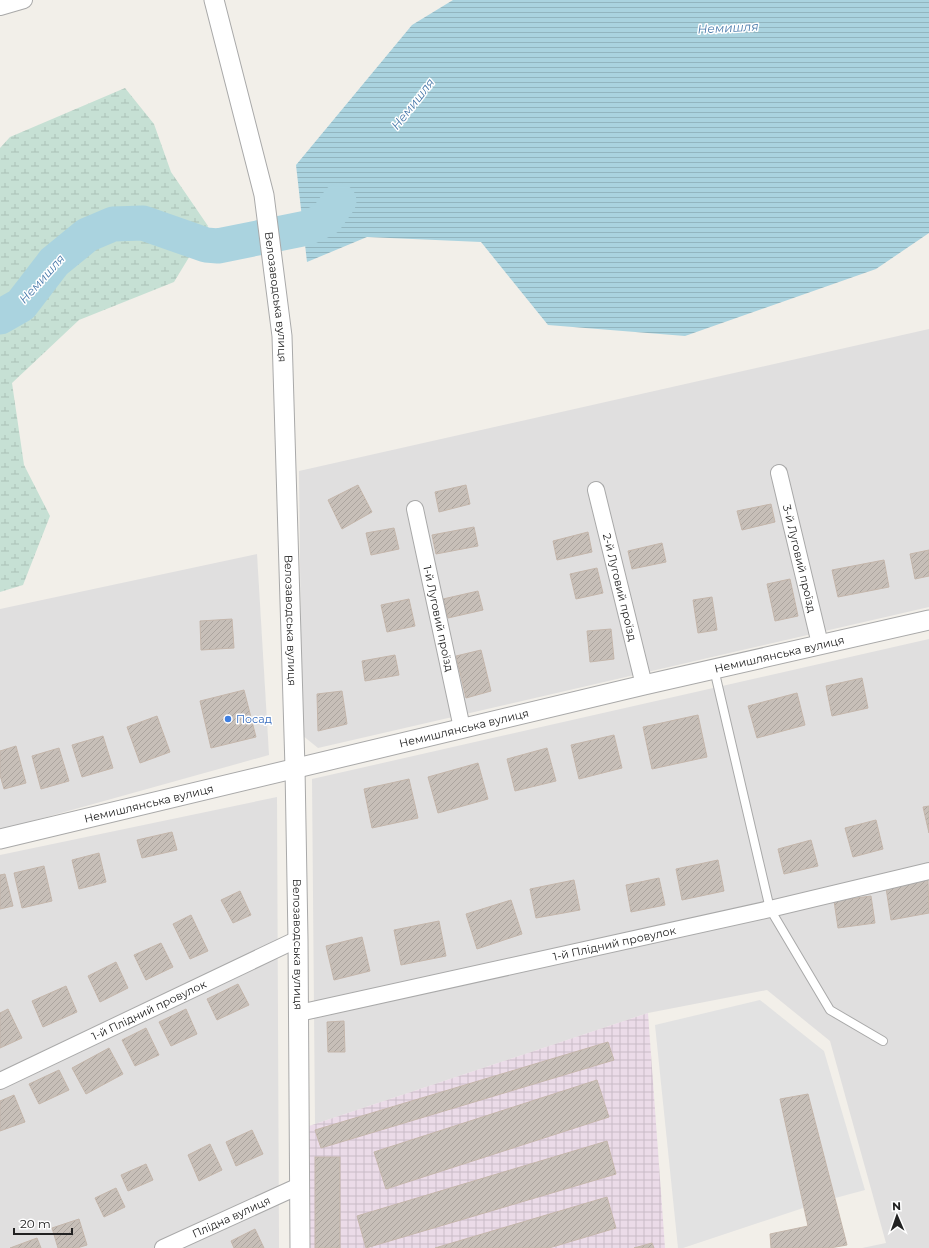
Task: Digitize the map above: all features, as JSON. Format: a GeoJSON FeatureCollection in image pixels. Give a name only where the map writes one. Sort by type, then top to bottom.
{"type":"FeatureCollection","features":[{"type":"Feature","properties":{"kind":"street"},"geometry":{"type":"LineString","coordinates":[[0,7],[24,0]]}},
{"type":"Feature","properties":{"kind":"street","name":"Велозаводська вулиця"},"geometry":{"type":"LineString","coordinates":[[214,0],[264,195],[282,336],[295,768],[299,1013],[300,1248]]}},
{"type":"Feature","properties":{"kind":"street","name":"3-й Луговий проїзд"},"geometry":{"type":"LineString","coordinates":[[778,473],[820,644]]}},
{"type":"Feature","properties":{"kind":"street","name":"2-й Луговий проїзд"},"geometry":{"type":"LineString","coordinates":[[596,490],[644,685]]}},
{"type":"Feature","properties":{"kind":"street","name":"1-й Луговий проїзд"},"geometry":{"type":"LineString","coordinates":[[415,509],[462,728]]}},
{"type":"Feature","properties":{"kind":"street","name":"Немишлянська вулиця"},"geometry":{"type":"LineString","coordinates":[[0,839],[644,685],[929,620]]}},
{"type":"Feature","properties":{"kind":"street","name":"1-й Плідний провулок"},"geometry":{"type":"LineString","coordinates":[[299,1013],[770,909],[929,871]]}},
{"type":"Feature","properties":{"kind":"street","name":"1-й Плідний провулок"},"geometry":{"type":"LineString","coordinates":[[0,1081],[298,939]]}},
{"type":"Feature","properties":{"kind":"street","name":"Плідна вулиця"},"geometry":{"type":"LineString","coordinates":[[163,1248],[300,1186]]}},
{"type":"Feature","properties":{"kind":"lane"},"geometry":{"type":"LineString","coordinates":[[714,669],[770,909],[830,1010],[883,1041]]}},
{"type":"Feature","properties":{"kind":"shaded area"},"geometry":{"type":"Polygon","coordinates":[[[929,329],[929,607],[318,748],[302,735],[299,471],[929,329]]]}},
{"type":"Feature","properties":{"kind":"shaded area"},"geometry":{"type":"Polygon","coordinates":[[[257,554],[269,755],[0,830],[0,609],[257,554]]]}},
{"type":"Feature","properties":{"kind":"shaded area"},"geometry":{"type":"Polygon","coordinates":[[[929,639],[929,1248],[862,1248],[886,1243],[830,1041],[767,990],[648,1013],[315,1124],[312,779],[929,639]]]}},
{"type":"Feature","properties":{"kind":"shaded area"},"geometry":{"type":"Polygon","coordinates":[[[277,797],[279,1248],[0,1248],[0,855],[277,797]]]}},
{"type":"Feature","properties":{"kind":"shaded area"},"geometry":{"type":"Polygon","coordinates":[[[760,1000],[824,1051],[865,1190],[824,1201],[683,1248],[678,1248],[655,1025],[760,1000]]]}},
{"type":"Feature","properties":{"kind":"shaded area"},"geometry":{"type":"Polygon","coordinates":[[[648,1013],[665,1248],[308,1248],[306,1127],[648,1013]]]}},
{"type":"Feature","properties":{"kind":"green space"},"geometry":{"type":"Polygon","coordinates":[[[125,88],[154,124],[171,172],[208,226],[174,282],[79,320],[12,383],[24,465],[50,516],[23,585],[0,592],[0,148],[10,137],[125,88]]]}},
{"type":"Feature","properties":{"kind":"water"},"geometry":{"type":"Polygon","coordinates":[[[453,0],[929,0],[929,233],[876,269],[685,336],[548,325],[481,242],[367,237],[307,262],[296,165],[412,25],[453,0]]]}},
{"type":"Feature","properties":{"kind":"building"},"geometry":{"type":"Polygon","coordinates":[[[358,485],[372,512],[342,529],[328,500],[358,485]]]}},
{"type":"Feature","properties":{"kind":"building"},"geometry":{"type":"Polygon","coordinates":[[[466,485],[470,504],[439,512],[435,492],[466,485]]]}},
{"type":"Feature","properties":{"kind":"building"},"geometry":{"type":"Polygon","coordinates":[[[771,504],[775,522],[742,530],[737,511],[771,504]]]}},
{"type":"Feature","properties":{"kind":"building"},"geometry":{"type":"Polygon","coordinates":[[[474,527],[478,546],[436,554],[432,535],[474,527]]]}},
{"type":"Feature","properties":{"kind":"building"},"geometry":{"type":"Polygon","coordinates":[[[394,528],[399,549],[371,555],[366,533],[394,528]]]}},
{"type":"Feature","properties":{"kind":"building"},"geometry":{"type":"Polygon","coordinates":[[[588,532],[592,552],[557,560],[553,541],[588,532]]]}},
{"type":"Feature","properties":{"kind":"building"},"geometry":{"type":"Polygon","coordinates":[[[662,543],[666,562],[632,569],[628,551],[662,543]]]}},
{"type":"Feature","properties":{"kind":"building"},"geometry":{"type":"Polygon","coordinates":[[[929,550],[929,576],[915,579],[910,554],[929,550]]]}},
{"type":"Feature","properties":{"kind":"building"},"geometry":{"type":"Polygon","coordinates":[[[884,560],[889,587],[838,597],[832,570],[884,560]]]}},
{"type":"Feature","properties":{"kind":"building"},"geometry":{"type":"Polygon","coordinates":[[[597,568],[603,593],[576,599],[570,574],[597,568]]]}},
{"type":"Feature","properties":{"kind":"building"},"geometry":{"type":"Polygon","coordinates":[[[790,579],[798,616],[775,621],[767,584],[790,579]]]}},
{"type":"Feature","properties":{"kind":"building"},"geometry":{"type":"Polygon","coordinates":[[[478,591],[483,610],[448,618],[443,599],[478,591]]]}},
{"type":"Feature","properties":{"kind":"building"},"geometry":{"type":"Polygon","coordinates":[[[712,597],[717,630],[698,633],[693,600],[712,597]]]}},
{"type":"Feature","properties":{"kind":"building"},"geometry":{"type":"Polygon","coordinates":[[[409,599],[415,626],[387,632],[381,605],[409,599]]]}},
{"type":"Feature","properties":{"kind":"building"},"geometry":{"type":"Polygon","coordinates":[[[232,619],[234,648],[201,650],[200,621],[232,619]]]}},
{"type":"Feature","properties":{"kind":"building"},"geometry":{"type":"Polygon","coordinates":[[[611,629],[614,659],[590,662],[587,631],[611,629]]]}},
{"type":"Feature","properties":{"kind":"building"},"geometry":{"type":"Polygon","coordinates":[[[481,650],[491,691],[466,698],[456,656],[481,650]]]}},
{"type":"Feature","properties":{"kind":"building"},"geometry":{"type":"Polygon","coordinates":[[[395,655],[399,675],[365,681],[362,661],[395,655]]]}},
{"type":"Feature","properties":{"kind":"building"},"geometry":{"type":"Polygon","coordinates":[[[862,678],[868,708],[832,716],[826,686],[862,678]]]}},
{"type":"Feature","properties":{"kind":"building","name":"Посад"},"geometry":{"type":"Polygon","coordinates":[[[244,690],[256,737],[211,748],[200,701],[244,690]]]}},
{"type":"Feature","properties":{"kind":"building"},"geometry":{"type":"Polygon","coordinates":[[[342,691],[347,724],[318,731],[317,694],[342,691]]]}},
{"type":"Feature","properties":{"kind":"building"},"geometry":{"type":"Polygon","coordinates":[[[797,693],[805,725],[757,738],[748,706],[797,693]]]}},
{"type":"Feature","properties":{"kind":"building"},"geometry":{"type":"Polygon","coordinates":[[[698,715],[707,757],[652,769],[643,727],[698,715]]]}},
{"type":"Feature","properties":{"kind":"building"},"geometry":{"type":"Polygon","coordinates":[[[157,716],[170,752],[140,763],[127,727],[157,716]]]}},
{"type":"Feature","properties":{"kind":"building"},"geometry":{"type":"Polygon","coordinates":[[[614,735],[622,768],[579,779],[571,745],[614,735]]]}},
{"type":"Feature","properties":{"kind":"building"},"geometry":{"type":"Polygon","coordinates":[[[103,736],[113,768],[82,777],[72,745],[103,736]]]}},
{"type":"Feature","properties":{"kind":"building"},"geometry":{"type":"Polygon","coordinates":[[[16,746],[26,783],[4,789],[0,775],[0,751],[16,746]]]}},
{"type":"Feature","properties":{"kind":"building"},"geometry":{"type":"Polygon","coordinates":[[[59,748],[69,781],[41,789],[32,756],[59,748]]]}},
{"type":"Feature","properties":{"kind":"building"},"geometry":{"type":"Polygon","coordinates":[[[547,748],[556,781],[515,791],[507,759],[547,748]]]}},
{"type":"Feature","properties":{"kind":"building"},"geometry":{"type":"Polygon","coordinates":[[[478,763],[488,799],[438,813],[428,777],[478,763]]]}},
{"type":"Feature","properties":{"kind":"building"},"geometry":{"type":"Polygon","coordinates":[[[409,779],[418,818],[372,828],[364,789],[409,779]]]}},
{"type":"Feature","properties":{"kind":"building"},"geometry":{"type":"Polygon","coordinates":[[[929,806],[929,833],[923,807],[929,806]]]}},
{"type":"Feature","properties":{"kind":"building"},"geometry":{"type":"Polygon","coordinates":[[[876,820],[883,849],[853,857],[845,828],[876,820]]]}},
{"type":"Feature","properties":{"kind":"building"},"geometry":{"type":"Polygon","coordinates":[[[172,832],[177,850],[142,858],[137,840],[172,832]]]}},
{"type":"Feature","properties":{"kind":"building"},"geometry":{"type":"Polygon","coordinates":[[[811,840],[818,866],[784,874],[778,849],[811,840]]]}},
{"type":"Feature","properties":{"kind":"building"},"geometry":{"type":"Polygon","coordinates":[[[99,853],[106,882],[79,889],[72,860],[99,853]]]}},
{"type":"Feature","properties":{"kind":"building"},"geometry":{"type":"Polygon","coordinates":[[[718,860],[724,891],[682,900],[676,869],[718,860]]]}},
{"type":"Feature","properties":{"kind":"building"},"geometry":{"type":"Polygon","coordinates":[[[44,866],[52,901],[22,908],[14,873],[44,866]]]}},
{"type":"Feature","properties":{"kind":"building"},"geometry":{"type":"Polygon","coordinates":[[[5,874],[13,906],[0,909],[0,875],[5,874]]]}},
{"type":"Feature","properties":{"kind":"building"},"geometry":{"type":"Polygon","coordinates":[[[659,878],[665,905],[631,912],[626,885],[659,878]]]}},
{"type":"Feature","properties":{"kind":"building"},"geometry":{"type":"Polygon","coordinates":[[[574,880],[580,910],[536,918],[530,889],[574,880]]]}},
{"type":"Feature","properties":{"kind":"building"},"geometry":{"type":"Polygon","coordinates":[[[928,880],[929,913],[891,920],[886,888],[928,880]]]}},
{"type":"Feature","properties":{"kind":"building"},"geometry":{"type":"Polygon","coordinates":[[[240,891],[251,915],[233,923],[221,900],[240,891]]]}},
{"type":"Feature","properties":{"kind":"building"},"geometry":{"type":"Polygon","coordinates":[[[871,896],[875,923],[838,928],[834,901],[871,896]]]}},
{"type":"Feature","properties":{"kind":"building"},"geometry":{"type":"Polygon","coordinates":[[[511,900],[522,934],[477,949],[466,914],[511,900]]]}},
{"type":"Feature","properties":{"kind":"building"},"geometry":{"type":"Polygon","coordinates":[[[191,915],[208,951],[190,959],[173,924],[191,915]]]}},
{"type":"Feature","properties":{"kind":"building"},"geometry":{"type":"Polygon","coordinates":[[[439,921],[446,956],[401,965],[394,930],[439,921]]]}},
{"type":"Feature","properties":{"kind":"building"},"geometry":{"type":"Polygon","coordinates":[[[362,937],[370,971],[334,980],[326,946],[362,937]]]}},
{"type":"Feature","properties":{"kind":"building"},"geometry":{"type":"Polygon","coordinates":[[[161,943],[173,967],[146,980],[134,955],[161,943]]]}},
{"type":"Feature","properties":{"kind":"building"},"geometry":{"type":"Polygon","coordinates":[[[116,962],[128,988],[100,1002],[88,976],[116,962]]]}},
{"type":"Feature","properties":{"kind":"building"},"geometry":{"type":"Polygon","coordinates":[[[238,984],[249,1005],[217,1020],[207,999],[238,984]]]}},
{"type":"Feature","properties":{"kind":"building"},"geometry":{"type":"Polygon","coordinates":[[[66,986],[77,1012],[43,1027],[32,1001],[66,986]]]}},
{"type":"Feature","properties":{"kind":"building"},"geometry":{"type":"Polygon","coordinates":[[[8,1009],[22,1038],[0,1048],[0,1013],[8,1009]]]}},
{"type":"Feature","properties":{"kind":"building"},"geometry":{"type":"Polygon","coordinates":[[[186,1009],[197,1034],[171,1046],[159,1022],[186,1009]]]}},
{"type":"Feature","properties":{"kind":"building"},"geometry":{"type":"Polygon","coordinates":[[[344,1021],[345,1052],[328,1052],[327,1022],[344,1021]]]}},
{"type":"Feature","properties":{"kind":"building"},"geometry":{"type":"Polygon","coordinates":[[[146,1028],[159,1055],[135,1066],[122,1040],[146,1028]]]}},
{"type":"Feature","properties":{"kind":"building"},"geometry":{"type":"Polygon","coordinates":[[[608,1042],[614,1060],[321,1148],[315,1130],[608,1042]]]}},
{"type":"Feature","properties":{"kind":"building"},"geometry":{"type":"Polygon","coordinates":[[[109,1048],[123,1074],[86,1094],[72,1068],[109,1048]]]}},
{"type":"Feature","properties":{"kind":"building"},"geometry":{"type":"Polygon","coordinates":[[[59,1070],[69,1090],[39,1104],[29,1084],[59,1070]]]}},
{"type":"Feature","properties":{"kind":"building"},"geometry":{"type":"Polygon","coordinates":[[[597,1080],[609,1117],[386,1189],[374,1152],[597,1080]]]}},
{"type":"Feature","properties":{"kind":"building"},"geometry":{"type":"Polygon","coordinates":[[[808,1094],[847,1245],[830,1248],[771,1248],[770,1234],[808,1226],[780,1099],[808,1094]]]}},
{"type":"Feature","properties":{"kind":"building"},"geometry":{"type":"Polygon","coordinates":[[[14,1095],[25,1122],[0,1131],[0,1101],[14,1095]]]}},
{"type":"Feature","properties":{"kind":"building"},"geometry":{"type":"Polygon","coordinates":[[[252,1130],[263,1154],[236,1166],[226,1142],[252,1130]]]}},
{"type":"Feature","properties":{"kind":"building"},"geometry":{"type":"Polygon","coordinates":[[[607,1141],[616,1174],[366,1248],[357,1216],[607,1141]]]}},
{"type":"Feature","properties":{"kind":"building"},"geometry":{"type":"Polygon","coordinates":[[[210,1144],[222,1170],[199,1181],[188,1155],[210,1144]]]}},
{"type":"Feature","properties":{"kind":"building"},"geometry":{"type":"Polygon","coordinates":[[[315,1157],[340,1157],[340,1248],[315,1248],[315,1157]]]}},
{"type":"Feature","properties":{"kind":"building"},"geometry":{"type":"Polygon","coordinates":[[[146,1164],[153,1180],[128,1191],[121,1175],[146,1164]]]}},
{"type":"Feature","properties":{"kind":"building"},"geometry":{"type":"Polygon","coordinates":[[[116,1188],[125,1207],[104,1217],[95,1198],[116,1188]]]}},
{"type":"Feature","properties":{"kind":"building"},"geometry":{"type":"Polygon","coordinates":[[[607,1197],[616,1228],[549,1248],[435,1248],[607,1197]]]}},
{"type":"Feature","properties":{"kind":"building"},"geometry":{"type":"Polygon","coordinates":[[[79,1219],[87,1245],[77,1248],[58,1248],[52,1228],[79,1219]]]}},
{"type":"Feature","properties":{"kind":"building"},"geometry":{"type":"Polygon","coordinates":[[[255,1229],[264,1248],[234,1248],[231,1241],[255,1229]]]}},
{"type":"Feature","properties":{"kind":"building"},"geometry":{"type":"Polygon","coordinates":[[[37,1238],[41,1248],[10,1248],[37,1238]]]}},
{"type":"Feature","properties":{"kind":"building"},"geometry":{"type":"Polygon","coordinates":[[[652,1243],[654,1248],[634,1248],[652,1243]]]}},
{"type":"Feature","properties":{"kind":"waterway","name":"Немишля"},"geometry":{"type":"LineString","coordinates":[[0,317],[21,305],[54,262],[87,235],[113,224],[143,223],[206,245],[218,246],[307,228],[326,219],[339,201]]}},
{"type":"Feature","properties":{"kind":"place","name":"Посад"},"geometry":{"type":"Point","coordinates":[228,719]}}]}
